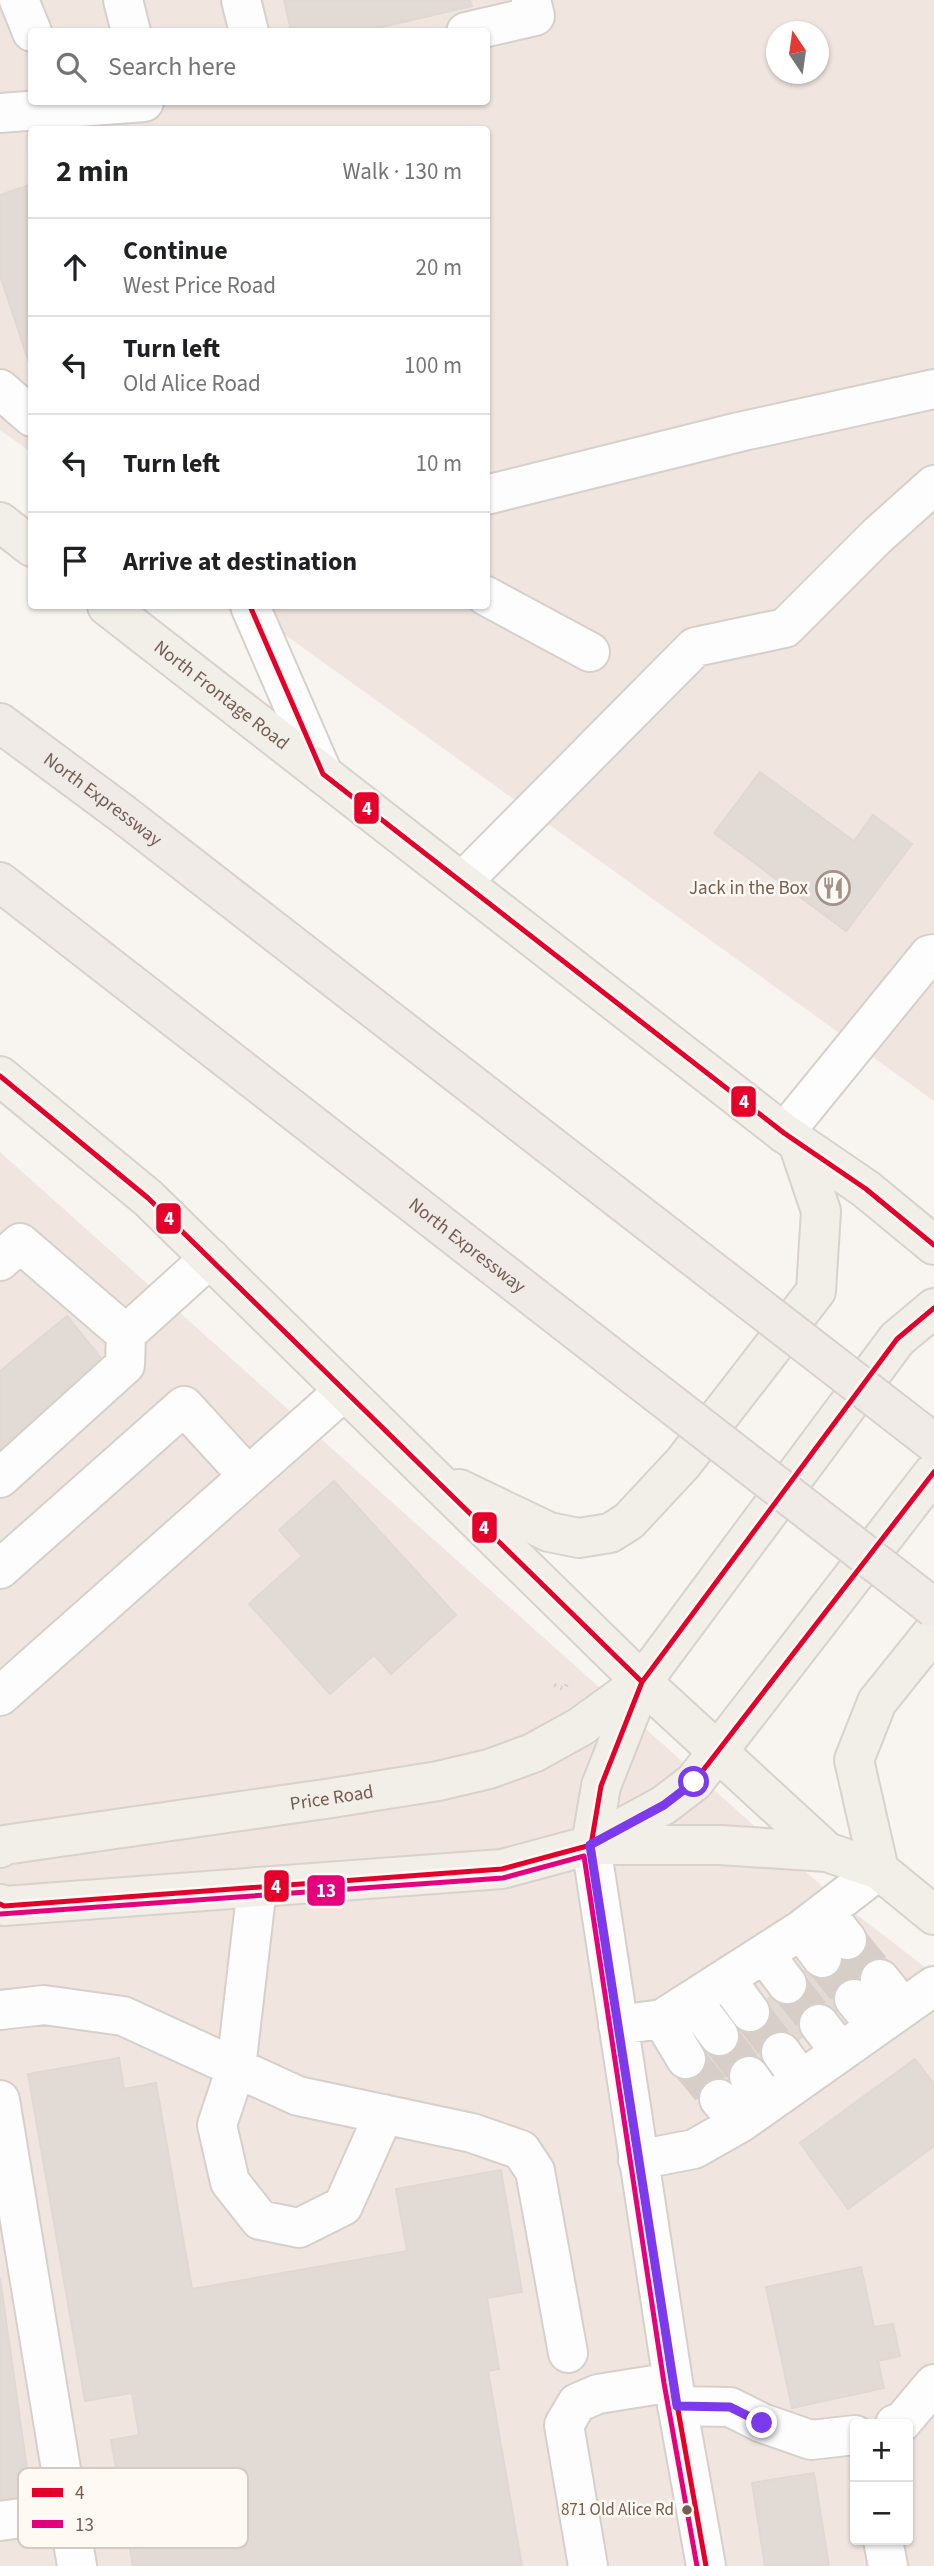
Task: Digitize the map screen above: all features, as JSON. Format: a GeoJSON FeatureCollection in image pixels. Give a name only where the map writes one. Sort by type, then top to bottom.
{"type":"FeatureCollection","features":[{"type":"Feature","properties":{"kind":"highway","name":"North Expressway"},"geometry":{"type":"LineString","coordinates":[[0,723],[123,814],[934,1443]]}},
{"type":"Feature","properties":{"kind":"highway","name":"North Expressway"},"geometry":{"type":"LineString","coordinates":[[0,882],[934,1608]]}},
{"type":"Feature","properties":{"kind":"main road"},"geometry":{"type":"LineString","coordinates":[[0,522],[28,544]]}},
{"type":"Feature","properties":{"kind":"main road","name":"North Frontage Road"},"geometry":{"type":"LineString","coordinates":[[111,609],[791,1138],[866,1189],[934,1245]]}},
{"type":"Feature","properties":{"kind":"main road"},"geometry":{"type":"LineString","coordinates":[[0,1076],[148,1198],[642,1682],[827,1852]]}},
{"type":"Feature","properties":{"kind":"main road"},"geometry":{"type":"LineString","coordinates":[[428,1475],[549,1532],[579,1538],[610,1532],[629,1521],[683,1463],[816,1291],[821,1211],[791,1138]]}},
{"type":"Feature","properties":{"kind":"main road"},"geometry":{"type":"LineString","coordinates":[[866,1189],[934,1210]]}},
{"type":"Feature","properties":{"kind":"main road"},"geometry":{"type":"LineString","coordinates":[[590,1845],[601,1786],[642,1682],[897,1339],[934,1308]]}},
{"type":"Feature","properties":{"kind":"main road"},"geometry":{"type":"LineString","coordinates":[[0,1904],[4,1906],[502,1869],[590,1845],[664,1805],[694,1782],[934,1472]]}},
{"type":"Feature","properties":{"kind":"main road"},"geometry":{"type":"LineString","coordinates":[[879,1870],[854,1760],[877,1702],[934,1631]]}},
{"type":"Feature","properties":{"kind":"main road","name":"Price Road"},"geometry":{"type":"LineString","coordinates":[[0,1848],[4,1844],[438,1781],[489,1769],[533,1753],[580,1727],[642,1682]]}},
{"type":"Feature","properties":{"kind":"main road"},"geometry":{"type":"LineString","coordinates":[[590,1845],[710,1845],[827,1852],[879,1870],[934,1915]]}},
{"type":"Feature","properties":{"kind":"street"},"geometry":{"type":"LineString","coordinates":[[19,0],[30,28]]}},
{"type":"Feature","properties":{"kind":"street"},"geometry":{"type":"LineString","coordinates":[[123,0],[130,28]]}},
{"type":"Feature","properties":{"kind":"street"},"geometry":{"type":"LineString","coordinates":[[241,0],[248,28]]}},
{"type":"Feature","properties":{"kind":"street"},"geometry":{"type":"LineString","coordinates":[[483,28],[535,16],[531,0]]}},
{"type":"Feature","properties":{"kind":"street"},"geometry":{"type":"LineString","coordinates":[[0,113],[62,113],[124,105]]}},
{"type":"Feature","properties":{"kind":"street"},"geometry":{"type":"LineString","coordinates":[[148,105],[156,126]]}},
{"type":"Feature","properties":{"kind":"street"},"geometry":{"type":"LineString","coordinates":[[0,389],[28,414]]}},
{"type":"Feature","properties":{"kind":"street"},"geometry":{"type":"LineString","coordinates":[[490,494],[726,435],[934,389]]}},
{"type":"Feature","properties":{"kind":"street"},"geometry":{"type":"LineString","coordinates":[[462,882],[695,647],[785,628],[877,536],[934,485]]}},
{"type":"Feature","properties":{"kind":"street"},"geometry":{"type":"LineString","coordinates":[[490,598],[590,652]]}},
{"type":"Feature","properties":{"kind":"street"},"geometry":{"type":"LineString","coordinates":[[251,609],[323,774]]}},
{"type":"Feature","properties":{"kind":"street"},"geometry":{"type":"LineString","coordinates":[[791,1138],[932,953]]}},
{"type":"Feature","properties":{"kind":"street"},"geometry":{"type":"LineString","coordinates":[[7,1244],[126,1335]]}},
{"type":"Feature","properties":{"kind":"street"},"geometry":{"type":"LineString","coordinates":[[0,1478],[125,1364],[126,1335],[210,1258]]}},
{"type":"Feature","properties":{"kind":"street"},"geometry":{"type":"LineString","coordinates":[[0,1696],[344,1391]]}},
{"type":"Feature","properties":{"kind":"street"},"geometry":{"type":"LineString","coordinates":[[0,1569],[184,1406],[248,1476]]}},
{"type":"Feature","properties":{"kind":"street"},"geometry":{"type":"LineString","coordinates":[[590,1845],[675,2394],[706,2566]]}},
{"type":"Feature","properties":{"kind":"street"},"geometry":{"type":"LineString","coordinates":[[618,2025],[677,2010],[726,1979],[776,1970],[824,1935],[879,1870]]}},
{"type":"Feature","properties":{"kind":"street"},"geometry":{"type":"LineString","coordinates":[[257,1887],[236,2068],[217,2124],[230,2182],[260,2220],[299,2228],[343,2206],[384,2114]]}},
{"type":"Feature","properties":{"kind":"street"},"geometry":{"type":"LineString","coordinates":[[726,1979],[750,2012]]}},
{"type":"Feature","properties":{"kind":"street"},"geometry":{"type":"LineString","coordinates":[[638,2160],[694,2149],[744,2100],[878,2003],[934,1986]]}},
{"type":"Feature","properties":{"kind":"street"},"geometry":{"type":"LineString","coordinates":[[0,2010],[44,2005],[123,2016],[298,2096],[472,2133],[521,2150],[535,2171],[568,2353]]}},
{"type":"Feature","properties":{"kind":"street"},"geometry":{"type":"LineString","coordinates":[[677,2010],[719,2036]]}},
{"type":"Feature","properties":{"kind":"street"},"geometry":{"type":"LineString","coordinates":[[677,2010],[687,2059]]}},
{"type":"Feature","properties":{"kind":"street"},"geometry":{"type":"LineString","coordinates":[[1,2116],[61,2468]]}},
{"type":"Feature","properties":{"kind":"street"},"geometry":{"type":"LineString","coordinates":[[905,2419],[934,2384]]}},
{"type":"Feature","properties":{"kind":"street"},"geometry":{"type":"LineString","coordinates":[[588,2566],[564,2425],[577,2403],[598,2394],[675,2394],[730,2407],[762,2423],[811,2440],[850,2436]]}},
{"type":"Feature","properties":{"kind":"street"},"geometry":{"type":"LineString","coordinates":[[0,2521],[18,2519]]}},
{"type":"Feature","properties":{"kind":"street"},"geometry":{"type":"LineString","coordinates":[[884,2545],[888,2566]]}},
{"type":"Feature","properties":{"kind":"street"},"geometry":{"type":"LineString","coordinates":[[74,2548],[77,2566]]}},
{"type":"Feature","properties":{"kind":"path"},"geometry":{"type":"LineString","coordinates":[[554,1685],[564,1689],[569,1680]]}},
{"type":"Feature","properties":{"kind":"shaded area"},"geometry":{"type":"Polygon","coordinates":[[[0,0],[934,0],[934,1101],[249,609],[490,609],[490,126],[28,126],[28,450],[0,430],[0,0]]]}},
{"type":"Feature","properties":{"kind":"shaded area"},"geometry":{"type":"Polygon","coordinates":[[[0,1152],[835,1898],[934,1974],[934,2566],[0,2566],[0,1152]]]}},
{"type":"Feature","properties":{"kind":"building"},"geometry":{"type":"Polygon","coordinates":[[[284,0],[470,0],[472,6],[378,28],[290,28],[284,0]]]}},
{"type":"Feature","properties":{"kind":"building"},"geometry":{"type":"Polygon","coordinates":[[[28,185],[28,360],[0,275],[0,195],[28,185]]]}},
{"type":"Feature","properties":{"kind":"building","name":"Jack in the Box"},"geometry":{"type":"Polygon","coordinates":[[[760,772],[854,841],[873,815],[912,844],[846,931],[714,833],[760,772]]]}},
{"type":"Feature","properties":{"kind":"building"},"geometry":{"type":"Polygon","coordinates":[[[67,1316],[110,1369],[0,1459],[0,1371],[67,1316]]]}},
{"type":"Feature","properties":{"kind":"building"},"geometry":{"type":"Polygon","coordinates":[[[334,1481],[456,1615],[391,1674],[374,1655],[330,1694],[249,1604],[302,1556],[279,1530],[334,1481]]]}},
{"type":"Feature","properties":{"kind":"building"},"geometry":{"type":"Polygon","coordinates":[[[862,1928],[893,1969],[708,2107],[678,2066],[862,1928]]]}},
{"type":"Feature","properties":{"kind":"building"},"geometry":{"type":"Polygon","coordinates":[[[119,2058],[124,2089],[156,2083],[192,2289],[407,2251],[396,2189],[501,2170],[522,2292],[487,2298],[499,2369],[488,2371],[522,2566],[133,2566],[130,2548],[248,2548],[248,2468],[116,2468],[111,2440],[139,2435],[132,2393],[85,2401],[28,2074],[119,2058]]]}},
{"type":"Feature","properties":{"kind":"building"},"geometry":{"type":"Polygon","coordinates":[[[915,2059],[934,2084],[934,2146],[848,2209],[800,2143],[915,2059]]]}},
{"type":"Feature","properties":{"kind":"building"},"geometry":{"type":"Polygon","coordinates":[[[861,2267],[874,2327],[893,2324],[900,2356],[878,2361],[884,2388],[792,2408],[766,2287],[861,2267]]]}},
{"type":"Feature","properties":{"kind":"building"},"geometry":{"type":"Polygon","coordinates":[[[0,2278],[27,2468],[18,2468],[18,2499],[0,2501],[0,2278]]]}},
{"type":"Feature","properties":{"kind":"building"},"geometry":{"type":"Polygon","coordinates":[[[814,2473],[829,2566],[765,2566],[752,2483],[814,2473]]]}},
{"type":"Feature","properties":{"kind":"tunnel"},"geometry":{"type":"LineString","coordinates":[[847,1940],[880,1979]]}},
{"type":"Feature","properties":{"kind":"tunnel"},"geometry":{"type":"LineString","coordinates":[[822,1958],[854,1999]]}},
{"type":"Feature","properties":{"kind":"tunnel"},"geometry":{"type":"LineString","coordinates":[[787,1984],[819,2024]]}},
{"type":"Feature","properties":{"kind":"tunnel"},"geometry":{"type":"LineString","coordinates":[[750,2012],[781,2052]]}},
{"type":"Feature","properties":{"kind":"tunnel"},"geometry":{"type":"LineString","coordinates":[[719,2036],[749,2076]]}},
{"type":"Feature","properties":{"kind":"tunnel"},"geometry":{"type":"LineString","coordinates":[[686,2059],[719,2099]]}},
{"type":"Feature","properties":{"kind":"transit line","name":"4"},"geometry":{"type":"LineString","coordinates":[[251,609],[323,774],[784,1133],[866,1189],[934,1245]]}},
{"type":"Feature","properties":{"kind":"transit line","name":"4"},"geometry":{"type":"LineString","coordinates":[[0,1076],[148,1198],[642,1682]]}},
{"type":"Feature","properties":{"kind":"transit line","name":"4"},"geometry":{"type":"LineString","coordinates":[[706,2566],[673,2382],[591,1845],[601,1786],[642,1682],[897,1339],[934,1308]]}},
{"type":"Feature","properties":{"kind":"transit line","name":"4"},"geometry":{"type":"LineString","coordinates":[[0,1904],[4,1906],[502,1869],[591,1845],[664,1805],[694,1782],[934,1472]]}},
{"type":"Feature","properties":{"kind":"transit line","name":"13"},"geometry":{"type":"LineString","coordinates":[[0,1914],[503,1878],[584,1856],[664,2383],[697,2566]]}},
{"type":"Feature","properties":{"kind":"place","name":"Jack in the Box"},"geometry":{"type":"Point","coordinates":[833,888]}},
{"type":"Feature","properties":{"kind":"place","name":"871 Old Alice Rd"},"geometry":{"type":"Point","coordinates":[687,2510]}},
{"type":"Feature","properties":{"kind":"route"},"geometry":{"type":"LineString","coordinates":[[694,1782],[664,1805],[590,1845],[677,2406],[730,2407],[762,2423]]}}]}
